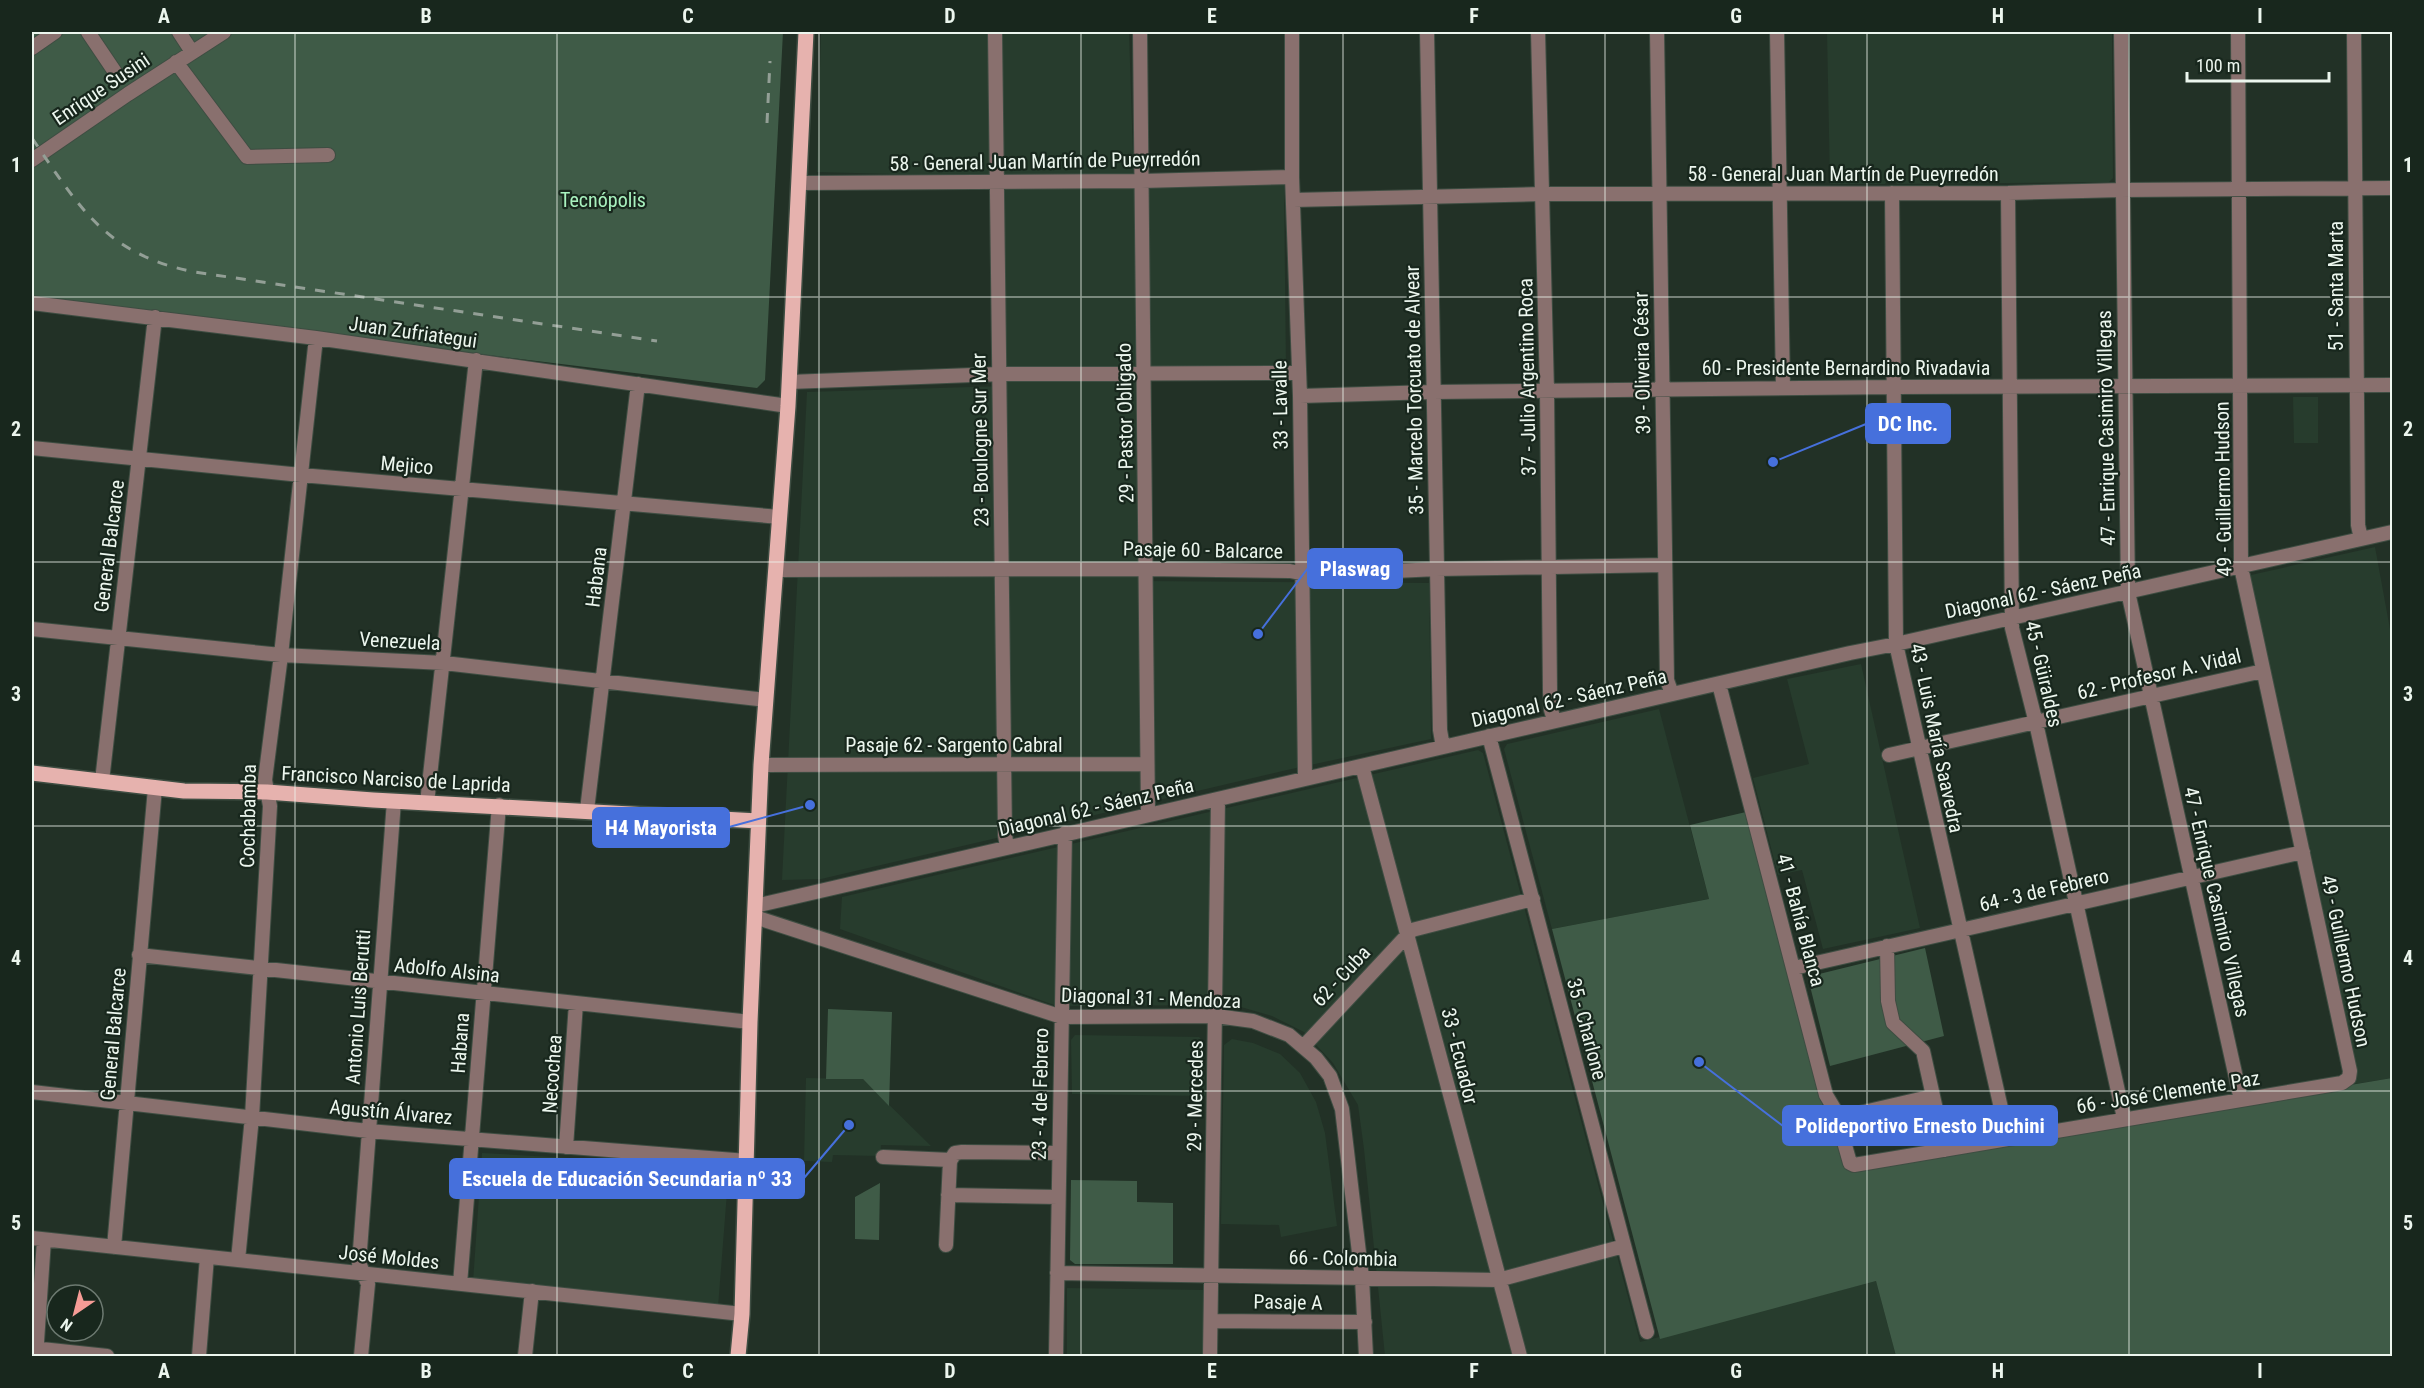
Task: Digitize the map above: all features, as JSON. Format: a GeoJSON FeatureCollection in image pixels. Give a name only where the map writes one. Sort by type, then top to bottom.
{"type":"FeatureCollection","features":[{"type":"Feature","properties":{"kind":"main road"},"geometry":{"type":"LineString","coordinates":[[738,1356],[742,1314],[750,1022],[761,765],[788,406],[806,32]]}},
{"type":"Feature","properties":{"kind":"main road","name":"Francisco Narciso de Laprida"},"geometry":{"type":"LineString","coordinates":[[32,773],[184,791],[267,792],[759,821]]}},
{"type":"Feature","properties":{"kind":"street"},"geometry":{"type":"LineString","coordinates":[[32,48],[56,32]]}},
{"type":"Feature","properties":{"kind":"street"},"geometry":{"type":"LineString","coordinates":[[88,32],[119,78]]}},
{"type":"Feature","properties":{"kind":"street"},"geometry":{"type":"LineString","coordinates":[[179,32],[192,52]]}},
{"type":"Feature","properties":{"kind":"street","name":"Enrique Susini"},"geometry":{"type":"LineString","coordinates":[[32,160],[224,32]]}},
{"type":"Feature","properties":{"kind":"street","name":"23 - Boulogne Sur Mer"},"geometry":{"type":"LineString","coordinates":[[995,32],[1001,570],[1007,848]]}},
{"type":"Feature","properties":{"kind":"street","name":"29 - Pastor Obligado"},"geometry":{"type":"LineString","coordinates":[[1140,32],[1148,814]]}},
{"type":"Feature","properties":{"kind":"street","name":"33 - Lavalle"},"geometry":{"type":"LineString","coordinates":[[1292,32],[1292,177],[1300,396],[1305,778]]}},
{"type":"Feature","properties":{"kind":"street","name":"35 - Marcelo Torcuato de Alvear"},"geometry":{"type":"LineString","coordinates":[[1427,32],[1432,392],[1440,730],[1443,747]]}},
{"type":"Feature","properties":{"kind":"street","name":"37 - Julio Argentino Roca"},"geometry":{"type":"LineString","coordinates":[[1538,32],[1547,391],[1550,692],[1554,720]]}},
{"type":"Feature","properties":{"kind":"street","name":"39 - Oliveira César"},"geometry":{"type":"LineString","coordinates":[[1657,32],[1667,680],[1672,694]]}},
{"type":"Feature","properties":{"kind":"street"},"geometry":{"type":"LineString","coordinates":[[1778,32],[1783,388]]}},
{"type":"Feature","properties":{"kind":"street","name":"47 - Enrique Casimiro Villegas"},"geometry":{"type":"LineString","coordinates":[[2121,32],[2128,592],[2241,1100]]}},
{"type":"Feature","properties":{"kind":"street","name":"49 - Guillermo Hudson"},"geometry":{"type":"LineString","coordinates":[[2238,32],[2241,567],[2350,1071],[2349,1078]]}},
{"type":"Feature","properties":{"kind":"street","name":"51 - Santa Marta"},"geometry":{"type":"LineString","coordinates":[[2354,32],[2356,384],[2358,525],[2361,539]]}},
{"type":"Feature","properties":{"kind":"street"},"geometry":{"type":"LineString","coordinates":[[176,62],[247,157],[328,155]]}},
{"type":"Feature","properties":{"kind":"street","name":"58 - General Juan Martín de Pueyrredón"},"geometry":{"type":"LineString","coordinates":[[799,183],[1142,181],[1292,177]]}},
{"type":"Feature","properties":{"kind":"street","name":"58 - General Juan Martín de Pueyrredón"},"geometry":{"type":"LineString","coordinates":[[1293,200],[1542,194],[2008,193],[2392,188]]}},
{"type":"Feature","properties":{"kind":"street","name":"43 - Luis María Saavedra"},"geometry":{"type":"LineString","coordinates":[[1892,193],[1896,644],[2008,1138]]}},
{"type":"Feature","properties":{"kind":"street","name":"45 - Güiraldes"},"geometry":{"type":"LineString","coordinates":[[2008,193],[2011,617],[2124,1118]]}},
{"type":"Feature","properties":{"kind":"street","name":"Juan Zufriategui"},"geometry":{"type":"LineString","coordinates":[[32,303],[316,338],[788,406]]}},
{"type":"Feature","properties":{"kind":"street","name":"General Balcarce"},"geometry":{"type":"LineString","coordinates":[[102,781],[155,317]]}},
{"type":"Feature","properties":{"kind":"street","name":"Cochabamba"},"geometry":{"type":"LineString","coordinates":[[238,1260],[252,1118],[261,969],[270,806],[265,780],[316,338]]}},
{"type":"Feature","properties":{"kind":"street"},"geometry":{"type":"LineString","coordinates":[[427,802],[476,360]]}},
{"type":"Feature","properties":{"kind":"street"},"geometry":{"type":"LineString","coordinates":[[789,382],[999,374],[1299,373]]}},
{"type":"Feature","properties":{"kind":"street","name":"Habana"},"geometry":{"type":"LineString","coordinates":[[588,810],[638,384]]}},
{"type":"Feature","properties":{"kind":"street","name":"60 - Presidente Bernardino Rivadavia"},"geometry":{"type":"LineString","coordinates":[[1300,396],[1662,389],[2240,384],[2392,385]]}},
{"type":"Feature","properties":{"kind":"street","name":"Mejico"},"geometry":{"type":"LineString","coordinates":[[32,448],[301,475],[780,517]]}},
{"type":"Feature","properties":{"kind":"street","name":"Diagonal 62 - Sáenz Peña"},"geometry":{"type":"LineString","coordinates":[[755,911],[1065,833],[1554,720],[2392,532]]}},
{"type":"Feature","properties":{"kind":"street","name":"Pasaje 60 - Balcarce"},"geometry":{"type":"LineString","coordinates":[[776,570],[1146,569],[1310,574],[1665,565]]}},
{"type":"Feature","properties":{"kind":"street","name":"Venezuela"},"geometry":{"type":"LineString","coordinates":[[32,629],[281,655],[444,663],[766,700]]}},
{"type":"Feature","properties":{"kind":"street","name":"62 - Profesor A. Vidal"},"geometry":{"type":"LineString","coordinates":[[1888,756],[2263,671]]}},
{"type":"Feature","properties":{"kind":"street","name":"41 - Bahía Blanca"},"geometry":{"type":"LineString","coordinates":[[1719,684],[1826,1095],[1838,1118],[1850,1163]]}},
{"type":"Feature","properties":{"kind":"street","name":"35 - Charlone"},"geometry":{"type":"LineString","coordinates":[[1489,736],[1647,1332]]}},
{"type":"Feature","properties":{"kind":"street","name":"Pasaje 62 - Sargento Cabral"},"geometry":{"type":"LineString","coordinates":[[761,765],[1147,764]]}},
{"type":"Feature","properties":{"kind":"street","name":"33 - Ecuador"},"geometry":{"type":"LineString","coordinates":[[1362,766],[1520,1356]]}},
{"type":"Feature","properties":{"kind":"street","name":"General Balcarce"},"geometry":{"type":"LineString","coordinates":[[114,1247],[155,788]]}},
{"type":"Feature","properties":{"kind":"street","name":"29 - Mercedes"},"geometry":{"type":"LineString","coordinates":[[1210,1356],[1218,799]]}},
{"type":"Feature","properties":{"kind":"street","name":"Antonio Luis Berutti"},"geometry":{"type":"LineString","coordinates":[[362,1356],[368,1284],[359,1263],[394,801]]}},
{"type":"Feature","properties":{"kind":"street","name":"Habana"},"geometry":{"type":"LineString","coordinates":[[460,1284],[499,805]]}},
{"type":"Feature","properties":{"kind":"street","name":"23 - 4 de Febrero"},"geometry":{"type":"LineString","coordinates":[[1056,1356],[1065,833]]}},
{"type":"Feature","properties":{"kind":"street","name":"64 - 3 de Febrero"},"geometry":{"type":"LineString","coordinates":[[1794,968],[2303,852]]}},
{"type":"Feature","properties":{"kind":"street"},"geometry":{"type":"LineString","coordinates":[[1408,933],[1416,928],[1533,899]]}},
{"type":"Feature","properties":{"kind":"street","name":"Diagonal 31 - Mendoza"},"geometry":{"type":"LineString","coordinates":[[755,911],[1062,1017],[1216,1016],[1266,1025],[1288,1035],[1304,1046],[1330,1076],[1342,1108],[1362,1278],[1366,1356]]}},
{"type":"Feature","properties":{"kind":"street","name":"62 - Cuba"},"geometry":{"type":"LineString","coordinates":[[1304,1046],[1408,933]]}},
{"type":"Feature","properties":{"kind":"street"},"geometry":{"type":"LineString","coordinates":[[1887,946],[1888,1002],[1893,1023],[1923,1052],[1945,1150]]}},
{"type":"Feature","properties":{"kind":"street","name":"Adolfo Alsina"},"geometry":{"type":"LineString","coordinates":[[139,955],[750,1022]]}},
{"type":"Feature","properties":{"kind":"street","name":"Necochea"},"geometry":{"type":"LineString","coordinates":[[566,1147],[576,1003]]}},
{"type":"Feature","properties":{"kind":"street","name":"66 - José Clemente Paz"},"geometry":{"type":"LineString","coordinates":[[1850,1163],[1854,1165],[2342,1083],[2349,1078]]}},
{"type":"Feature","properties":{"kind":"street","name":"Agustín Álvarez"},"geometry":{"type":"LineString","coordinates":[[32,1092],[368,1131],[747,1161]]}},
{"type":"Feature","properties":{"kind":"street"},"geometry":{"type":"LineString","coordinates":[[1838,1118],[1933,1096]]}},
{"type":"Feature","properties":{"kind":"street"},"geometry":{"type":"LineString","coordinates":[[946,1245],[951,1160],[955,1154],[963,1152],[1058,1153]]}},
{"type":"Feature","properties":{"kind":"street"},"geometry":{"type":"LineString","coordinates":[[883,1157],[951,1160]]}},
{"type":"Feature","properties":{"kind":"street"},"geometry":{"type":"LineString","coordinates":[[948,1195],[1058,1197]]}},
{"type":"Feature","properties":{"kind":"street"},"geometry":{"type":"LineString","coordinates":[[38,1239],[35,1351],[107,1356]]}},
{"type":"Feature","properties":{"kind":"street","name":"José Moldes"},"geometry":{"type":"LineString","coordinates":[[38,1239],[742,1314]]}},
{"type":"Feature","properties":{"kind":"street","name":"66 - Colombia"},"geometry":{"type":"LineString","coordinates":[[1057,1273],[1498,1280],[1624,1246]]}},
{"type":"Feature","properties":{"kind":"street"},"geometry":{"type":"LineString","coordinates":[[199,1356],[207,1257]]}},
{"type":"Feature","properties":{"kind":"street"},"geometry":{"type":"LineString","coordinates":[[525,1356],[532,1292]]}},
{"type":"Feature","properties":{"kind":"street","name":"Pasaje A"},"geometry":{"type":"LineString","coordinates":[[1211,1321],[1365,1323]]}},
{"type":"Feature","properties":{"kind":"shaded area"},"geometry":{"type":"Polygon","coordinates":[[[821,32],[1129,32],[1134,187],[1284,184],[1286,370],[1135,368],[1140,581],[1429,583],[1431,739],[1287,770],[821,879],[782,880],[807,392],[1005,386],[1004,177],[817,172],[821,32]]]}},
{"type":"Feature","properties":{"kind":"shaded area"},"geometry":{"type":"Polygon","coordinates":[[[1827,32],[2112,32],[2113,178],[2109,182],[1897,184],[1895,181],[1887,181],[1885,184],[1830,184],[1827,32]]]}},
{"type":"Feature","properties":{"kind":"shaded area"},"geometry":{"type":"Polygon","coordinates":[[[2293,397],[2318,397],[2318,443],[2294,443],[2293,397]]]}},
{"type":"Feature","properties":{"kind":"shaded area"},"geometry":{"type":"Polygon","coordinates":[[[2375,547],[2392,640],[2392,1078],[2355,1084],[2310,859],[2249,579],[2251,575],[2375,547]]]}},
{"type":"Feature","properties":{"kind":"shaded area"},"geometry":{"type":"Polygon","coordinates":[[[1861,664],[1920,928],[1823,949],[1802,870],[1778,875],[1753,778],[1809,764],[1787,679],[1861,664]]]}},
{"type":"Feature","properties":{"kind":"shaded area"},"geometry":{"type":"Polygon","coordinates":[[[1659,709],[1709,899],[1552,929],[1504,749],[1507,744],[1659,709]]]}},
{"type":"Feature","properties":{"kind":"shaded area"},"geometry":{"type":"Polygon","coordinates":[[[1478,750],[1483,753],[1640,1342],[1876,1281],[1896,1356],[1385,1356],[1358,1105],[1333,1063],[1304,1032],[1272,1016],[1234,1005],[1057,1006],[840,929],[842,897],[1478,750]]]}},
{"type":"Feature","properties":{"kind":"shaded area"},"geometry":{"type":"Polygon","coordinates":[[[1075,1035],[1199,1037],[1204,1042],[1205,1096],[1072,1094],[1071,1040],[1075,1035]]]}},
{"type":"Feature","properties":{"kind":"shaded area"},"geometry":{"type":"Polygon","coordinates":[[[1232,1039],[1253,1043],[1280,1054],[1300,1073],[1316,1102],[1325,1133],[1337,1226],[1281,1237],[1279,1225],[1221,1224],[1224,1045],[1232,1039]]]}},
{"type":"Feature","properties":{"kind":"shaded area"},"geometry":{"type":"Polygon","coordinates":[[[806,1078],[863,1079],[931,1146],[881,1145],[880,1156],[833,1155],[832,1162],[804,1161],[806,1078]]]}},
{"type":"Feature","properties":{"kind":"shaded area"},"geometry":{"type":"Polygon","coordinates":[[[482,1153],[729,1167],[718,1307],[473,1282],[482,1153]]]}},
{"type":"Feature","properties":{"kind":"shaded area"},"geometry":{"type":"Polygon","coordinates":[[[1067,1288],[1204,1290],[1205,1356],[1067,1356],[1067,1288]]]}},
{"type":"Feature","properties":{"kind":"green space","name":"Tecnópolis"},"geometry":{"type":"Polygon","coordinates":[[[32,32],[783,32],[765,380],[757,388],[32,299],[32,32]]]}},
{"type":"Feature","properties":{"kind":"green space"},"geometry":{"type":"Polygon","coordinates":[[[1746,812],[1825,1114],[1831,1113],[1847,1169],[2392,1078],[2392,1356],[1896,1356],[1876,1281],[1660,1339],[1552,929],[1709,899],[1690,825],[1746,812]]]}},
{"type":"Feature","properties":{"kind":"green space"},"geometry":{"type":"Polygon","coordinates":[[[1925,948],[1944,1036],[1830,1066],[1809,982],[1811,976],[1925,948]]]}},
{"type":"Feature","properties":{"kind":"green space"},"geometry":{"type":"Polygon","coordinates":[[[828,1009],[892,1012],[889,1106],[863,1079],[826,1079],[828,1009]]]}},
{"type":"Feature","properties":{"kind":"green space"},"geometry":{"type":"Polygon","coordinates":[[[1071,1180],[1137,1181],[1137,1202],[1173,1203],[1173,1264],[1075,1264],[1070,1260],[1071,1180]]]}},
{"type":"Feature","properties":{"kind":"green space"},"geometry":{"type":"Polygon","coordinates":[[[880,1183],[879,1240],[855,1239],[855,1197],[880,1183]]]}},
{"type":"Feature","properties":{"kind":"railway"},"geometry":{"type":"LineString","coordinates":[[767,123],[770,61]]}},
{"type":"Feature","properties":{"kind":"railway"},"geometry":{"type":"LineString","coordinates":[[32,138],[65,186],[98,224],[139,254],[164,264],[195,272],[657,341]]}},
{"type":"Feature","properties":{"kind":"place","name":"DC Inc."},"geometry":{"type":"Point","coordinates":[1773,462]}},
{"type":"Feature","properties":{"kind":"place","name":"Plaswag"},"geometry":{"type":"Point","coordinates":[1258,634]}},
{"type":"Feature","properties":{"kind":"place","name":"H4 Mayorista"},"geometry":{"type":"Point","coordinates":[810,805]}},
{"type":"Feature","properties":{"kind":"place","name":"Polideportivo Ernesto Duchini"},"geometry":{"type":"Point","coordinates":[1699,1062]}},
{"type":"Feature","properties":{"kind":"place","name":"Escuela de Educación Secundaria nº 33"},"geometry":{"type":"Point","coordinates":[849,1125]}}]}
